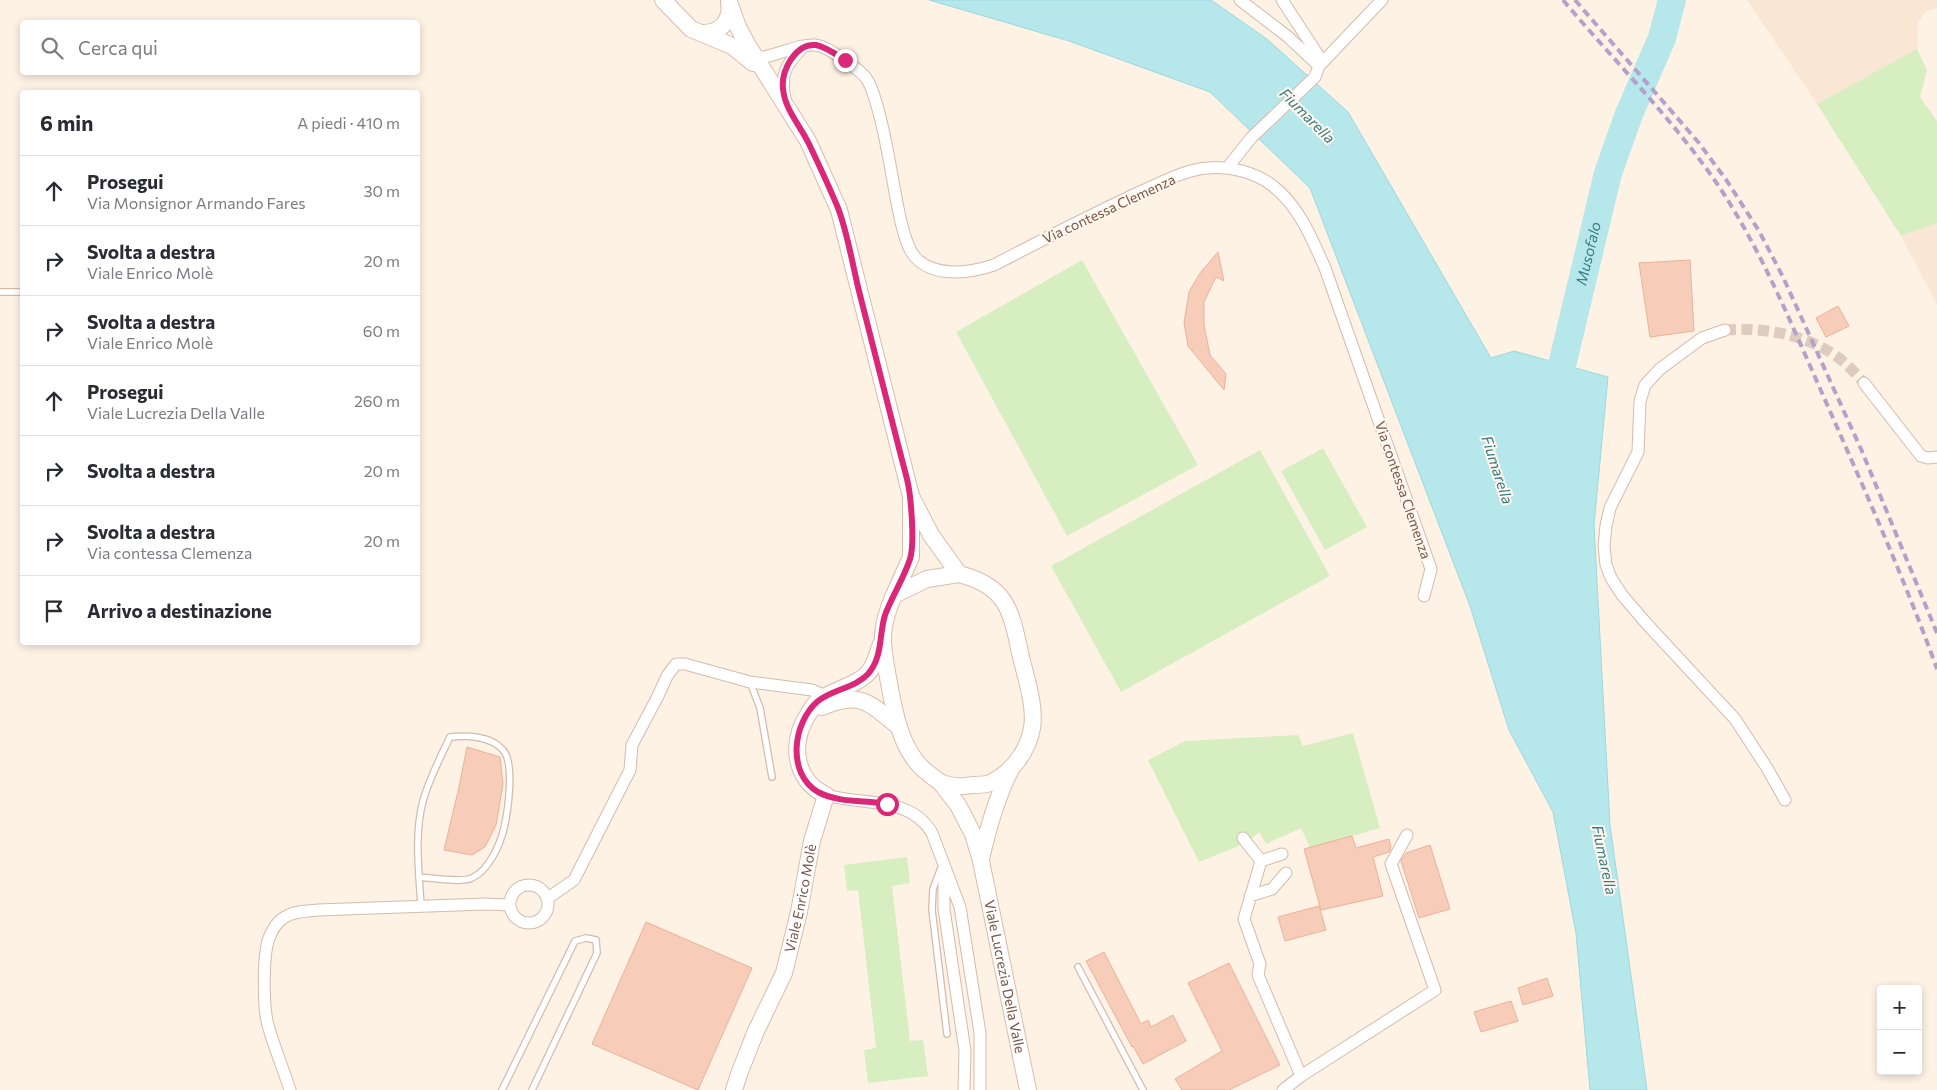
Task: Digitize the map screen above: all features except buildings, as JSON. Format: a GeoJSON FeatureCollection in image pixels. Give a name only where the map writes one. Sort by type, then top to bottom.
{"type":"FeatureCollection","features":[{"type":"Feature","properties":{"kind":"main road"},"geometry":{"type":"LineString","coordinates":[[663,0],[691,29],[732,46],[745,55],[764,73]]}},
{"type":"Feature","properties":{"kind":"main road"},"geometry":{"type":"LineString","coordinates":[[682,0],[680,8],[683,20]]}},
{"type":"Feature","properties":{"kind":"main road"},"geometry":{"type":"LineString","coordinates":[[703,33],[710,33],[722,27],[729,15],[728,1]]}},
{"type":"Feature","properties":{"kind":"main road","name":"Viale Lucrezia Della Valle"},"geometry":{"type":"LineString","coordinates":[[728,1],[738,27],[764,73],[808,142],[839,210],[911,496],[931,535],[958,574]]}},
{"type":"Feature","properties":{"kind":"main road","name":"Viale Lucrezia Della Valle"},"geometry":{"type":"LineString","coordinates":[[911,496],[911,557],[885,617],[882,642],[899,727],[906,745],[920,766],[940,782],[958,805],[973,834],[981,861],[1028,1090]]}},
{"type":"Feature","properties":{"kind":"main road","name":"Viale Lucrezia Della Valle"},"geometry":{"type":"LineString","coordinates":[[894,595],[927,580],[958,574],[981,580],[999,594],[1007,607],[1017,637],[1032,710],[1032,726],[1029,740],[1000,791],[993,811],[981,861]]}},
{"type":"Feature","properties":{"kind":"main road"},"geometry":{"type":"LineString","coordinates":[[826,795],[816,791],[807,783],[800,771],[796,745],[798,733],[816,703],[825,696],[856,682],[868,674],[882,642]]}},
{"type":"Feature","properties":{"kind":"main road"},"geometry":{"type":"LineString","coordinates":[[809,713],[841,701],[864,700],[873,705],[899,727]]}},
{"type":"Feature","properties":{"kind":"main road","name":"Viale Lucrezia Della Valle"},"geometry":{"type":"LineString","coordinates":[[940,782],[956,787],[989,784],[1011,769]]}},
{"type":"Feature","properties":{"kind":"main road","name":"Viale Enrico Molè"},"geometry":{"type":"LineString","coordinates":[[734,1090],[738,1074],[784,973],[799,912],[812,841],[826,795]]}},
{"type":"Feature","properties":{"kind":"street"},"geometry":{"type":"LineString","coordinates":[[1240,0],[1287,36],[1317,71]]}},
{"type":"Feature","properties":{"kind":"street"},"geometry":{"type":"LineString","coordinates":[[1282,0],[1318,55],[1317,71]]}},
{"type":"Feature","properties":{"kind":"street"},"geometry":{"type":"LineString","coordinates":[[1228,167],[1251,138],[1317,71],[1382,0]]}},
{"type":"Feature","properties":{"kind":"street","name":"Via contessa Clemenza"},"geometry":{"type":"LineString","coordinates":[[804,46],[816,45],[833,52],[859,70],[868,80],[882,122],[898,210],[907,243],[914,256],[923,264],[934,269],[962,272],[994,265],[1103,209],[1156,185],[1206,168],[1228,167],[1259,177],[1285,196],[1303,222],[1329,278],[1431,570],[1424,596]]}},
{"type":"Feature","properties":{"kind":"street"},"geometry":{"type":"LineString","coordinates":[[756,58],[777,55],[804,46]]}},
{"type":"Feature","properties":{"kind":"street"},"geometry":{"type":"LineString","coordinates":[[786,105],[782,87],[784,72],[790,60],[804,46]]}},
{"type":"Feature","properties":{"kind":"street"},"geometry":{"type":"LineString","coordinates":[[1725,330],[1702,338],[1660,369],[1645,385],[1640,401],[1638,452],[1610,508],[1606,526],[1604,546],[1606,565],[1611,578],[1622,594],[1646,623],[1735,720],[1767,768],[1785,800]]}},
{"type":"Feature","properties":{"kind":"street"},"geometry":{"type":"LineString","coordinates":[[1864,384],[1921,456],[1928,458],[1937,457]]}},
{"type":"Feature","properties":{"kind":"street"},"geometry":{"type":"LineString","coordinates":[[548,898],[574,880],[630,770],[632,745],[667,676],[676,664],[685,664],[750,682],[812,690],[825,696]]}},
{"type":"Feature","properties":{"kind":"street"},"geometry":{"type":"LineString","coordinates":[[826,795],[836,798],[887,804],[910,812],[928,826],[944,861],[960,907],[979,1023],[980,1090]]}},
{"type":"Feature","properties":{"kind":"street"},"geometry":{"type":"LineString","coordinates":[[1283,1090],[1301,1076],[1435,990],[1391,864],[1407,835]]}},
{"type":"Feature","properties":{"kind":"street"},"geometry":{"type":"LineString","coordinates":[[1243,838],[1261,860]]}},
{"type":"Feature","properties":{"kind":"street"},"geometry":{"type":"LineString","coordinates":[[1261,860],[1282,854]]}},
{"type":"Feature","properties":{"kind":"street"},"geometry":{"type":"LineString","coordinates":[[1261,860],[1244,919],[1260,964],[1258,975],[1301,1076]]}},
{"type":"Feature","properties":{"kind":"street"},"geometry":{"type":"LineString","coordinates":[[944,861],[944,909],[965,1051],[964,1090]]}},
{"type":"Feature","properties":{"kind":"street"},"geometry":{"type":"LineString","coordinates":[[1250,896],[1272,889],[1286,872]]}},
{"type":"Feature","properties":{"kind":"street"},"geometry":{"type":"LineString","coordinates":[[521,886],[537,886],[543,890],[548,898],[547,913],[543,918],[532,924],[519,921],[509,905],[511,896],[521,886]]}},
{"type":"Feature","properties":{"kind":"street"},"geometry":{"type":"LineString","coordinates":[[290,1090],[268,1023],[264,996],[267,943],[279,921],[286,916],[296,913],[421,906],[509,905]]}},
{"type":"Feature","properties":{"kind":"lane"},"geometry":{"type":"LineString","coordinates":[[0,292],[20,292]]}},
{"type":"Feature","properties":{"kind":"lane"},"geometry":{"type":"LineString","coordinates":[[750,682],[760,708],[772,776]]}},
{"type":"Feature","properties":{"kind":"lane"},"geometry":{"type":"LineString","coordinates":[[419,877],[458,880],[472,878],[484,869],[488,863],[504,828],[510,771],[508,757],[503,749],[484,739],[460,736],[450,737],[431,777],[423,803],[417,852],[421,906]]}},
{"type":"Feature","properties":{"kind":"lane"},"geometry":{"type":"LineString","coordinates":[[944,861],[933,889],[932,910],[947,1034]]}},
{"type":"Feature","properties":{"kind":"lane"},"geometry":{"type":"LineString","coordinates":[[502,1090],[575,941],[586,938],[596,940],[598,953],[532,1090]]}},
{"type":"Feature","properties":{"kind":"lane"},"geometry":{"type":"LineString","coordinates":[[1078,967],[1142,1090]]}},
{"type":"Feature","properties":{"kind":"shaded area"},"geometry":{"type":"Polygon","coordinates":[[[1747,0],[1937,0],[1937,8],[1926,11],[1918,22],[1917,49],[1817,104],[1747,0]]]}},
{"type":"Feature","properties":{"kind":"shaded area"},"geometry":{"type":"Polygon","coordinates":[[[1937,223],[1937,305],[1901,236],[1937,223]]]}},
{"type":"Feature","properties":{"kind":"green space"},"geometry":{"type":"Polygon","coordinates":[[[1917,49],[1927,70],[1920,97],[1937,121],[1937,223],[1901,236],[1817,104],[1917,49]]]}},
{"type":"Feature","properties":{"kind":"green space"},"geometry":{"type":"Polygon","coordinates":[[[1082,260],[1198,465],[1067,536],[956,332],[1082,260]]]}},
{"type":"Feature","properties":{"kind":"green space"},"geometry":{"type":"Polygon","coordinates":[[[1323,448],[1367,527],[1325,550],[1281,471],[1323,448]]]}},
{"type":"Feature","properties":{"kind":"green space"},"geometry":{"type":"Polygon","coordinates":[[[1260,450],[1330,576],[1121,692],[1051,566],[1260,450]]]}},
{"type":"Feature","properties":{"kind":"green space"},"geometry":{"type":"Polygon","coordinates":[[[1353,733],[1380,828],[1310,848],[1301,828],[1266,844],[1259,832],[1246,843],[1199,862],[1148,760],[1185,741],[1298,735],[1303,746],[1353,733]]]}},
{"type":"Feature","properties":{"kind":"green space"},"geometry":{"type":"Polygon","coordinates":[[[907,857],[910,883],[892,886],[910,1041],[923,1040],[928,1076],[868,1083],[864,1050],[876,1048],[858,890],[847,891],[844,865],[907,857]]]}},
{"type":"Feature","properties":{"kind":"water","name":"Fiumarella"},"geometry":{"type":"Polygon","coordinates":[[[929,0],[1211,0],[1267,39],[1348,112],[1491,358],[1514,351],[1608,377],[1594,525],[1610,825],[1647,1090],[1590,1090],[1576,933],[1553,812],[1509,730],[1470,606],[1310,188],[1210,92],[1069,41],[929,0]]]}},
{"type":"Feature","properties":{"kind":"waterway","name":"Musofalo"},"geometry":{"type":"LineString","coordinates":[[1549,399],[1563,361],[1608,173],[1629,114],[1662,38],[1672,0]]}},
{"type":"Feature","properties":{"kind":"tunnel"},"geometry":{"type":"LineString","coordinates":[[1725,330],[1767,331],[1809,341],[1838,357],[1864,383]]}},
{"type":"Feature","properties":{"kind":"railway"},"geometry":{"type":"LineString","coordinates":[[1563,0],[1644,92],[1702,163],[1720,188],[1749,237],[1787,314],[1867,496],[1937,669]]}},
{"type":"Feature","properties":{"kind":"railway"},"geometry":{"type":"LineString","coordinates":[[1575,0],[1699,143],[1727,181],[1759,231],[1783,277],[1861,449],[1937,633]]}},
{"type":"Feature","properties":{"kind":"route"},"geometry":{"type":"LineString","coordinates":[[845,60],[833,52],[816,45],[804,46],[790,60],[784,72],[782,87],[786,105],[808,142],[839,210],[911,496],[911,557],[885,617],[882,642],[868,674],[856,682],[825,696],[816,703],[802,723],[796,745],[800,771],[807,783],[816,791],[836,798],[887,804]]}}]}
